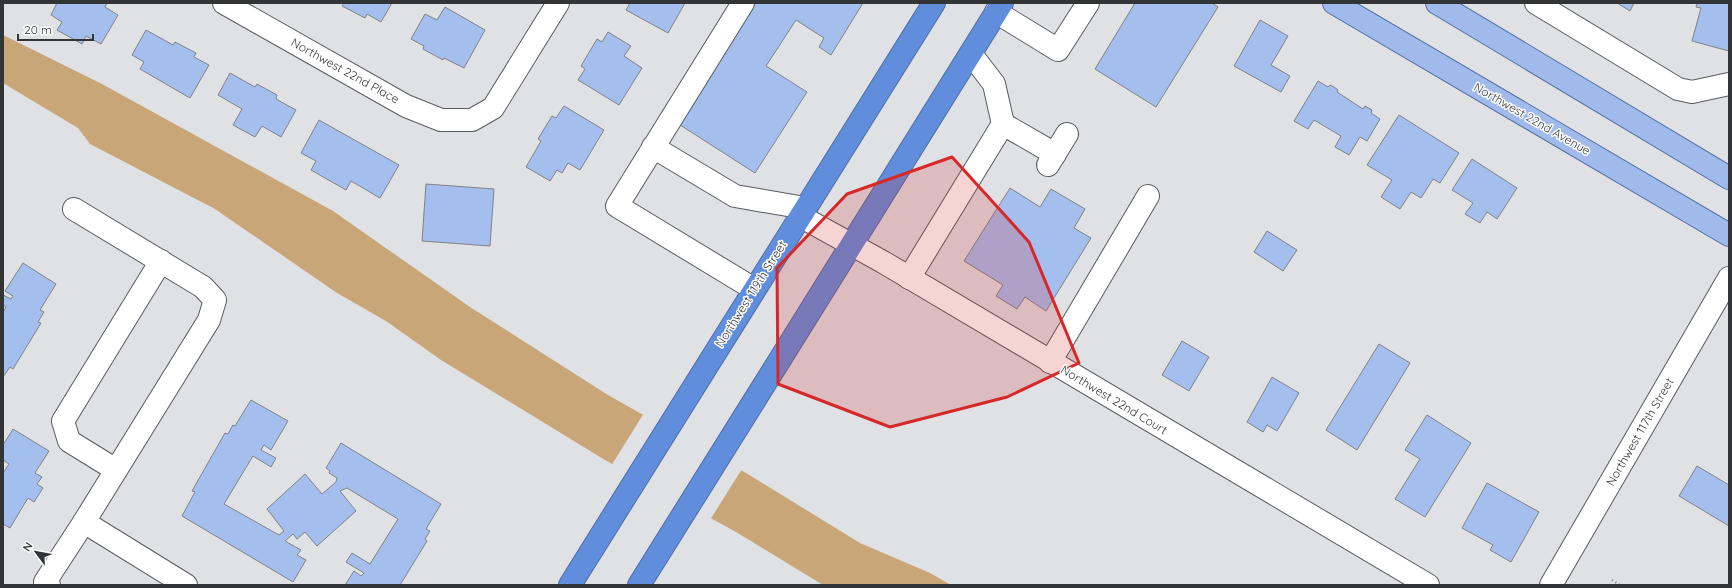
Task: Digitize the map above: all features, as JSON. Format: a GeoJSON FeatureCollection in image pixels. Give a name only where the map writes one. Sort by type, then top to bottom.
{"type":"FeatureCollection","features":[{"type":"Feature","properties":{"kind":"highway","name":"Northwest 119th Street"},"geometry":{"type":"LineString","coordinates":[[570,585],[934,3]]}},
{"type":"Feature","properties":{"kind":"highway"},"geometry":{"type":"LineString","coordinates":[[639,585],[724,446],[853,245],[999,8]]}},
{"type":"Feature","properties":{"kind":"main road","name":"Northwest 22nd Avenue"},"geometry":{"type":"LineString","coordinates":[[1334,3],[1729,235]]}},
{"type":"Feature","properties":{"kind":"main road"},"geometry":{"type":"LineString","coordinates":[[1437,3],[1729,178]]}},
{"type":"Feature","properties":{"kind":"street","name":"Northwest 22nd Place"},"geometry":{"type":"LineString","coordinates":[[224,3],[406,106],[441,120],[472,120],[493,108],[558,3]]}},
{"type":"Feature","properties":{"kind":"street"},"geometry":{"type":"LineString","coordinates":[[743,3],[617,206],[754,289]]}},
{"type":"Feature","properties":{"kind":"street"},"geometry":{"type":"LineString","coordinates":[[999,8],[1058,50],[1088,3]]}},
{"type":"Feature","properties":{"kind":"street"},"geometry":{"type":"LineString","coordinates":[[1536,3],[1678,89],[1692,92],[1729,84]]}},
{"type":"Feature","properties":{"kind":"street"},"geometry":{"type":"LineString","coordinates":[[971,54],[994,84],[1003,124],[1052,160],[1067,134]]}},
{"type":"Feature","properties":{"kind":"street"},"geometry":{"type":"LineString","coordinates":[[909,278],[1003,124]]}},
{"type":"Feature","properties":{"kind":"street","name":"Northwest 22nd Court"},"geometry":{"type":"LineString","coordinates":[[653,147],[735,196],[803,212],[853,245],[1428,585]]}},
{"type":"Feature","properties":{"kind":"street"},"geometry":{"type":"LineString","coordinates":[[1050,362],[1148,196]]}},
{"type":"Feature","properties":{"kind":"street"},"geometry":{"type":"LineString","coordinates":[[49,585],[45,582],[84,522],[208,320],[215,300],[203,286],[74,209]]}},
{"type":"Feature","properties":{"kind":"street"},"geometry":{"type":"LineString","coordinates":[[116,470],[69,441],[63,421],[161,261]]}},
{"type":"Feature","properties":{"kind":"street","name":"Northwest 117th Street"},"geometry":{"type":"LineString","coordinates":[[1552,585],[1729,278]]}},
{"type":"Feature","properties":{"kind":"street"},"geometry":{"type":"LineString","coordinates":[[84,522],[186,585]]}},
{"type":"Feature","properties":{"kind":"path"},"geometry":{"type":"LineString","coordinates":[[1612,580],[1620,585]]}},
{"type":"Feature","properties":{"kind":"highlighted area"},"geometry":{"type":"Polygon","coordinates":[[[952,157],[1029,242],[1079,363],[1007,397],[890,427],[778,384],[777,268],[847,194],[952,157]]]}},
{"type":"Feature","properties":{"kind":"shaded area"},"geometry":{"type":"Polygon","coordinates":[[[3,35],[102,84],[333,211],[470,307],[608,395],[746,473],[860,543],[930,573],[951,585],[823,585],[736,532],[605,460],[441,360],[386,321],[337,293],[215,209],[90,144],[78,128],[3,83],[3,35]]]}},
{"type":"Feature","properties":{"kind":"pier"},"geometry":{"type":"Polygon","coordinates":[[[644,413],[742,469],[710,520],[611,466],[644,413]]]}},
{"type":"Feature","properties":{"kind":"building"},"geometry":{"type":"Polygon","coordinates":[[[57,3],[107,3],[105,7],[118,15],[101,44],[86,36],[82,44],[57,30],[62,22],[51,15],[57,3]]]}},
{"type":"Feature","properties":{"kind":"building"},"geometry":{"type":"Polygon","coordinates":[[[344,3],[392,3],[381,22],[367,14],[365,18],[342,6],[344,3]]]}},
{"type":"Feature","properties":{"kind":"building"},"geometry":{"type":"Polygon","coordinates":[[[630,3],[685,3],[668,33],[626,10],[630,3]]]}},
{"type":"Feature","properties":{"kind":"building"},"geometry":{"type":"Polygon","coordinates":[[[754,3],[863,3],[831,55],[819,47],[824,38],[796,20],[766,66],[807,92],[755,173],[677,123],[754,3]]]}},
{"type":"Feature","properties":{"kind":"building"},"geometry":{"type":"Polygon","coordinates":[[[1135,3],[1212,3],[1218,7],[1156,107],[1095,69],[1135,3]]]}},
{"type":"Feature","properties":{"kind":"building"},"geometry":{"type":"Polygon","coordinates":[[[1617,3],[1634,3],[1630,11],[1617,3]]]}},
{"type":"Feature","properties":{"kind":"building"},"geometry":{"type":"Polygon","coordinates":[[[1697,3],[1729,3],[1729,51],[1692,41],[1701,8],[1696,7],[1697,3]]]}},
{"type":"Feature","properties":{"kind":"building"},"geometry":{"type":"Polygon","coordinates":[[[445,7],[485,30],[464,68],[444,58],[443,60],[423,49],[424,46],[411,39],[425,14],[437,20],[445,7]]]}},
{"type":"Feature","properties":{"kind":"building"},"geometry":{"type":"Polygon","coordinates":[[[1260,20],[1288,36],[1271,65],[1290,76],[1281,92],[1234,66],[1260,20]]]}},
{"type":"Feature","properties":{"kind":"building"},"geometry":{"type":"Polygon","coordinates":[[[146,30],[173,45],[175,42],[196,53],[194,57],[209,65],[190,98],[140,69],[144,62],[132,55],[146,30]]]}},
{"type":"Feature","properties":{"kind":"building"},"geometry":{"type":"Polygon","coordinates":[[[608,32],[631,46],[624,56],[642,68],[619,105],[578,80],[585,69],[581,66],[597,39],[602,42],[608,32]]]}},
{"type":"Feature","properties":{"kind":"building"},"geometry":{"type":"Polygon","coordinates":[[[230,73],[255,87],[257,84],[277,95],[276,99],[296,110],[281,137],[262,126],[255,137],[233,125],[242,109],[218,95],[230,73]]]}},
{"type":"Feature","properties":{"kind":"building"},"geometry":{"type":"Polygon","coordinates":[[[1318,81],[1328,87],[1330,85],[1334,87],[1338,90],[1337,92],[1363,109],[1365,106],[1372,110],[1371,113],[1380,119],[1367,141],[1360,137],[1349,155],[1335,147],[1341,136],[1314,120],[1308,129],[1294,121],[1318,81]]]}},
{"type":"Feature","properties":{"kind":"building"},"geometry":{"type":"Polygon","coordinates":[[[564,106],[604,130],[580,170],[568,163],[562,173],[557,170],[550,181],[526,167],[541,141],[538,139],[552,116],[556,118],[564,106]]]}},
{"type":"Feature","properties":{"kind":"building"},"geometry":{"type":"Polygon","coordinates":[[[1399,115],[1459,153],[1440,183],[1433,179],[1421,198],[1411,192],[1400,209],[1381,197],[1392,180],[1367,165],[1399,115]]]}},
{"type":"Feature","properties":{"kind":"building"},"geometry":{"type":"Polygon","coordinates":[[[319,120],[399,165],[380,198],[351,181],[346,190],[311,170],[316,161],[301,153],[319,120]]]}},
{"type":"Feature","properties":{"kind":"building"},"geometry":{"type":"Polygon","coordinates":[[[1472,159],[1517,188],[1497,219],[1487,212],[1480,223],[1465,214],[1473,203],[1452,190],[1472,159]]]}},
{"type":"Feature","properties":{"kind":"building"},"geometry":{"type":"Polygon","coordinates":[[[426,184],[494,189],[490,246],[422,241],[426,184]]]}},
{"type":"Feature","properties":{"kind":"building"},"geometry":{"type":"Polygon","coordinates":[[[1010,188],[1040,207],[1051,189],[1085,209],[1074,228],[1091,238],[1046,311],[1025,297],[1017,309],[996,296],[1003,285],[964,261],[1010,188]]]}},
{"type":"Feature","properties":{"kind":"building"},"geometry":{"type":"Polygon","coordinates":[[[1267,231],[1297,250],[1283,271],[1254,252],[1267,231]]]}},
{"type":"Feature","properties":{"kind":"building"},"geometry":{"type":"Polygon","coordinates":[[[23,263],[56,284],[40,310],[44,312],[38,322],[41,323],[13,369],[10,367],[3,377],[3,312],[6,307],[3,305],[3,295],[11,299],[13,296],[5,291],[23,263]]]}},
{"type":"Feature","properties":{"kind":"building"},"geometry":{"type":"Polygon","coordinates":[[[1182,341],[1209,357],[1189,391],[1162,375],[1182,341]]]}},
{"type":"Feature","properties":{"kind":"building"},"geometry":{"type":"Polygon","coordinates":[[[1379,344],[1410,363],[1357,450],[1326,430],[1379,344]]]}},
{"type":"Feature","properties":{"kind":"building"},"geometry":{"type":"Polygon","coordinates":[[[1272,377],[1299,393],[1277,431],[1267,425],[1263,432],[1247,422],[1272,377]]]}},
{"type":"Feature","properties":{"kind":"building"},"geometry":{"type":"Polygon","coordinates":[[[251,400],[288,421],[271,450],[264,445],[261,450],[276,458],[271,467],[253,456],[224,504],[279,535],[284,531],[267,509],[305,474],[322,494],[336,482],[337,478],[329,473],[330,471],[326,468],[341,443],[441,504],[426,529],[430,531],[425,539],[427,541],[400,585],[345,585],[354,571],[361,576],[364,573],[346,562],[352,553],[370,564],[398,519],[347,488],[340,491],[356,511],[317,546],[305,532],[297,539],[293,534],[285,541],[301,550],[297,555],[306,560],[293,582],[182,516],[195,492],[192,491],[225,433],[228,434],[233,425],[235,426],[251,400]]]}},
{"type":"Feature","properties":{"kind":"building"},"geometry":{"type":"Polygon","coordinates":[[[1427,415],[1471,443],[1425,517],[1395,499],[1420,459],[1405,450],[1427,415]]]}},
{"type":"Feature","properties":{"kind":"building"},"geometry":{"type":"Polygon","coordinates":[[[13,429],[49,451],[35,473],[42,477],[37,484],[43,488],[34,502],[28,498],[10,528],[3,524],[3,473],[9,464],[3,460],[3,445],[13,429]]]}},
{"type":"Feature","properties":{"kind":"building"},"geometry":{"type":"Polygon","coordinates":[[[1697,466],[1729,485],[1729,526],[1679,496],[1697,466]]]}},
{"type":"Feature","properties":{"kind":"building"},"geometry":{"type":"Polygon","coordinates":[[[1487,483],[1539,512],[1511,562],[1490,550],[1493,545],[1462,528],[1487,483]]]}}]}
